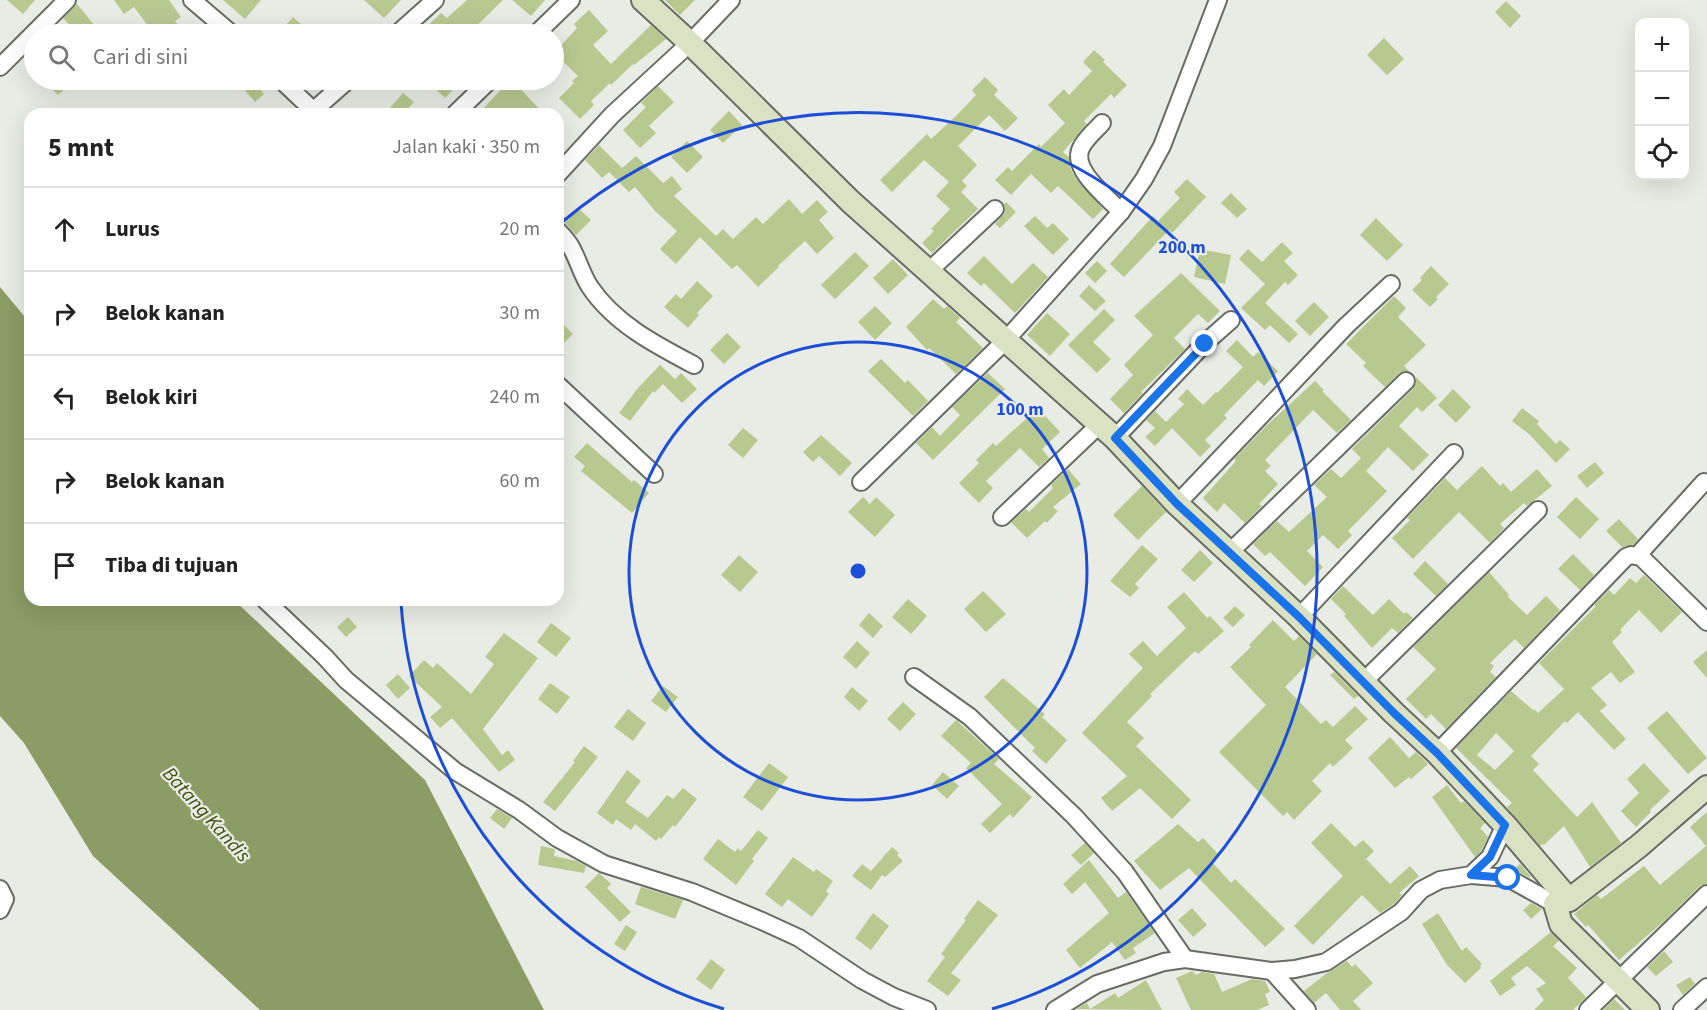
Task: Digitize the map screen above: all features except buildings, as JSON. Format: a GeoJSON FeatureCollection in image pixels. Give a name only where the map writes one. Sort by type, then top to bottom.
{"type":"FeatureCollection","features":[{"type":"Feature","properties":{"kind":"street"},"geometry":{"type":"LineString","coordinates":[[43,24],[67,0]]}},
{"type":"Feature","properties":{"kind":"street"},"geometry":{"type":"LineString","coordinates":[[192,0],[220,24]]}},
{"type":"Feature","properties":{"kind":"street"},"geometry":{"type":"LineString","coordinates":[[408,24],[435,0]]}},
{"type":"Feature","properties":{"kind":"street"},"geometry":{"type":"LineString","coordinates":[[546,24],[571,0]]}},
{"type":"Feature","properties":{"kind":"street"},"geometry":{"type":"LineString","coordinates":[[643,0],[690,43],[851,202],[930,270],[1107,432],[1177,504],[1299,617],[1437,753],[1505,825],[1562,902],[1561,924],[1648,1010]]}},
{"type":"Feature","properties":{"kind":"street"},"geometry":{"type":"LineString","coordinates":[[564,168],[612,116],[690,43],[731,0]]}},
{"type":"Feature","properties":{"kind":"street"},"geometry":{"type":"LineString","coordinates":[[861,482],[1005,341],[1121,212],[1144,179],[1162,146],[1218,0]]}},
{"type":"Feature","properties":{"kind":"street"},"geometry":{"type":"LineString","coordinates":[[0,67],[24,43]]}},
{"type":"Feature","properties":{"kind":"street"},"geometry":{"type":"LineString","coordinates":[[292,90],[311,108]]}},
{"type":"Feature","properties":{"kind":"street"},"geometry":{"type":"LineString","coordinates":[[319,108],[338,90]]}},
{"type":"Feature","properties":{"kind":"street"},"geometry":{"type":"LineString","coordinates":[[461,108],[480,90]]}},
{"type":"Feature","properties":{"kind":"street"},"geometry":{"type":"LineString","coordinates":[[1102,123],[1081,146],[1079,161],[1081,169],[1091,182],[1121,212]]}},
{"type":"Feature","properties":{"kind":"street"},"geometry":{"type":"LineString","coordinates":[[930,270],[996,209]]}},
{"type":"Feature","properties":{"kind":"street"},"geometry":{"type":"LineString","coordinates":[[564,238],[572,248],[582,274],[592,290],[612,312],[648,340],[694,365]]}},
{"type":"Feature","properties":{"kind":"street"},"geometry":{"type":"LineString","coordinates":[[1177,504],[1346,326],[1391,284]]}},
{"type":"Feature","properties":{"kind":"street"},"geometry":{"type":"LineString","coordinates":[[1002,517],[1107,432],[1231,320]]}},
{"type":"Feature","properties":{"kind":"street"},"geometry":{"type":"LineString","coordinates":[[1230,552],[1406,381]]}},
{"type":"Feature","properties":{"kind":"street"},"geometry":{"type":"LineString","coordinates":[[564,391],[654,474]]}},
{"type":"Feature","properties":{"kind":"street"},"geometry":{"type":"LineString","coordinates":[[1299,617],[1454,453]]}},
{"type":"Feature","properties":{"kind":"street"},"geometry":{"type":"LineString","coordinates":[[1637,556],[1704,482]]}},
{"type":"Feature","properties":{"kind":"street"},"geometry":{"type":"LineString","coordinates":[[1363,682],[1538,510]]}},
{"type":"Feature","properties":{"kind":"street"},"geometry":{"type":"LineString","coordinates":[[1437,753],[1623,558],[1630,555],[1645,561],[1707,622]]}},
{"type":"Feature","properties":{"kind":"street"},"geometry":{"type":"LineString","coordinates":[[270,606],[346,680],[455,771],[519,810],[557,838],[604,864],[692,892],[799,938],[862,980],[894,997],[927,1010]]}},
{"type":"Feature","properties":{"kind":"street"},"geometry":{"type":"LineString","coordinates":[[914,677],[970,717],[1074,816],[1125,872],[1185,959]]}},
{"type":"Feature","properties":{"kind":"street"},"geometry":{"type":"LineString","coordinates":[[1562,902],[1639,846],[1707,788]]}},
{"type":"Feature","properties":{"kind":"street"},"geometry":{"type":"LineString","coordinates":[[1471,875],[1490,857],[1505,825]]}},
{"type":"Feature","properties":{"kind":"street"},"geometry":{"type":"LineString","coordinates":[[1055,1010],[1110,978],[1164,962],[1185,959],[1272,971],[1303,968],[1326,962],[1401,912],[1421,890],[1440,880],[1471,875],[1508,878],[1562,902]]}},
{"type":"Feature","properties":{"kind":"street"},"geometry":{"type":"LineString","coordinates":[[0,889],[5,899],[0,909]]}},
{"type":"Feature","properties":{"kind":"street"},"geometry":{"type":"LineString","coordinates":[[1588,1010],[1707,894]]}},
{"type":"Feature","properties":{"kind":"street"},"geometry":{"type":"LineString","coordinates":[[1272,971],[1307,1010]]}},
{"type":"Feature","properties":{"kind":"street"},"geometry":{"type":"LineString","coordinates":[[1682,1010],[1707,987]]}},
{"type":"Feature","properties":{"kind":"water","name":"Batang Kandis"},"geometry":{"type":"Polygon","coordinates":[[[0,287],[24,316],[24,606],[240,606],[425,780],[544,1010],[260,1010],[93,856],[24,743],[0,716],[0,287]]]}},
{"type":"Feature","properties":{"kind":"route"},"geometry":{"type":"LineString","coordinates":[[1205,344],[1140,415],[1115,438],[1177,504],[1299,617],[1437,753],[1505,825],[1490,857],[1471,875],[1508,878]]}}]}
